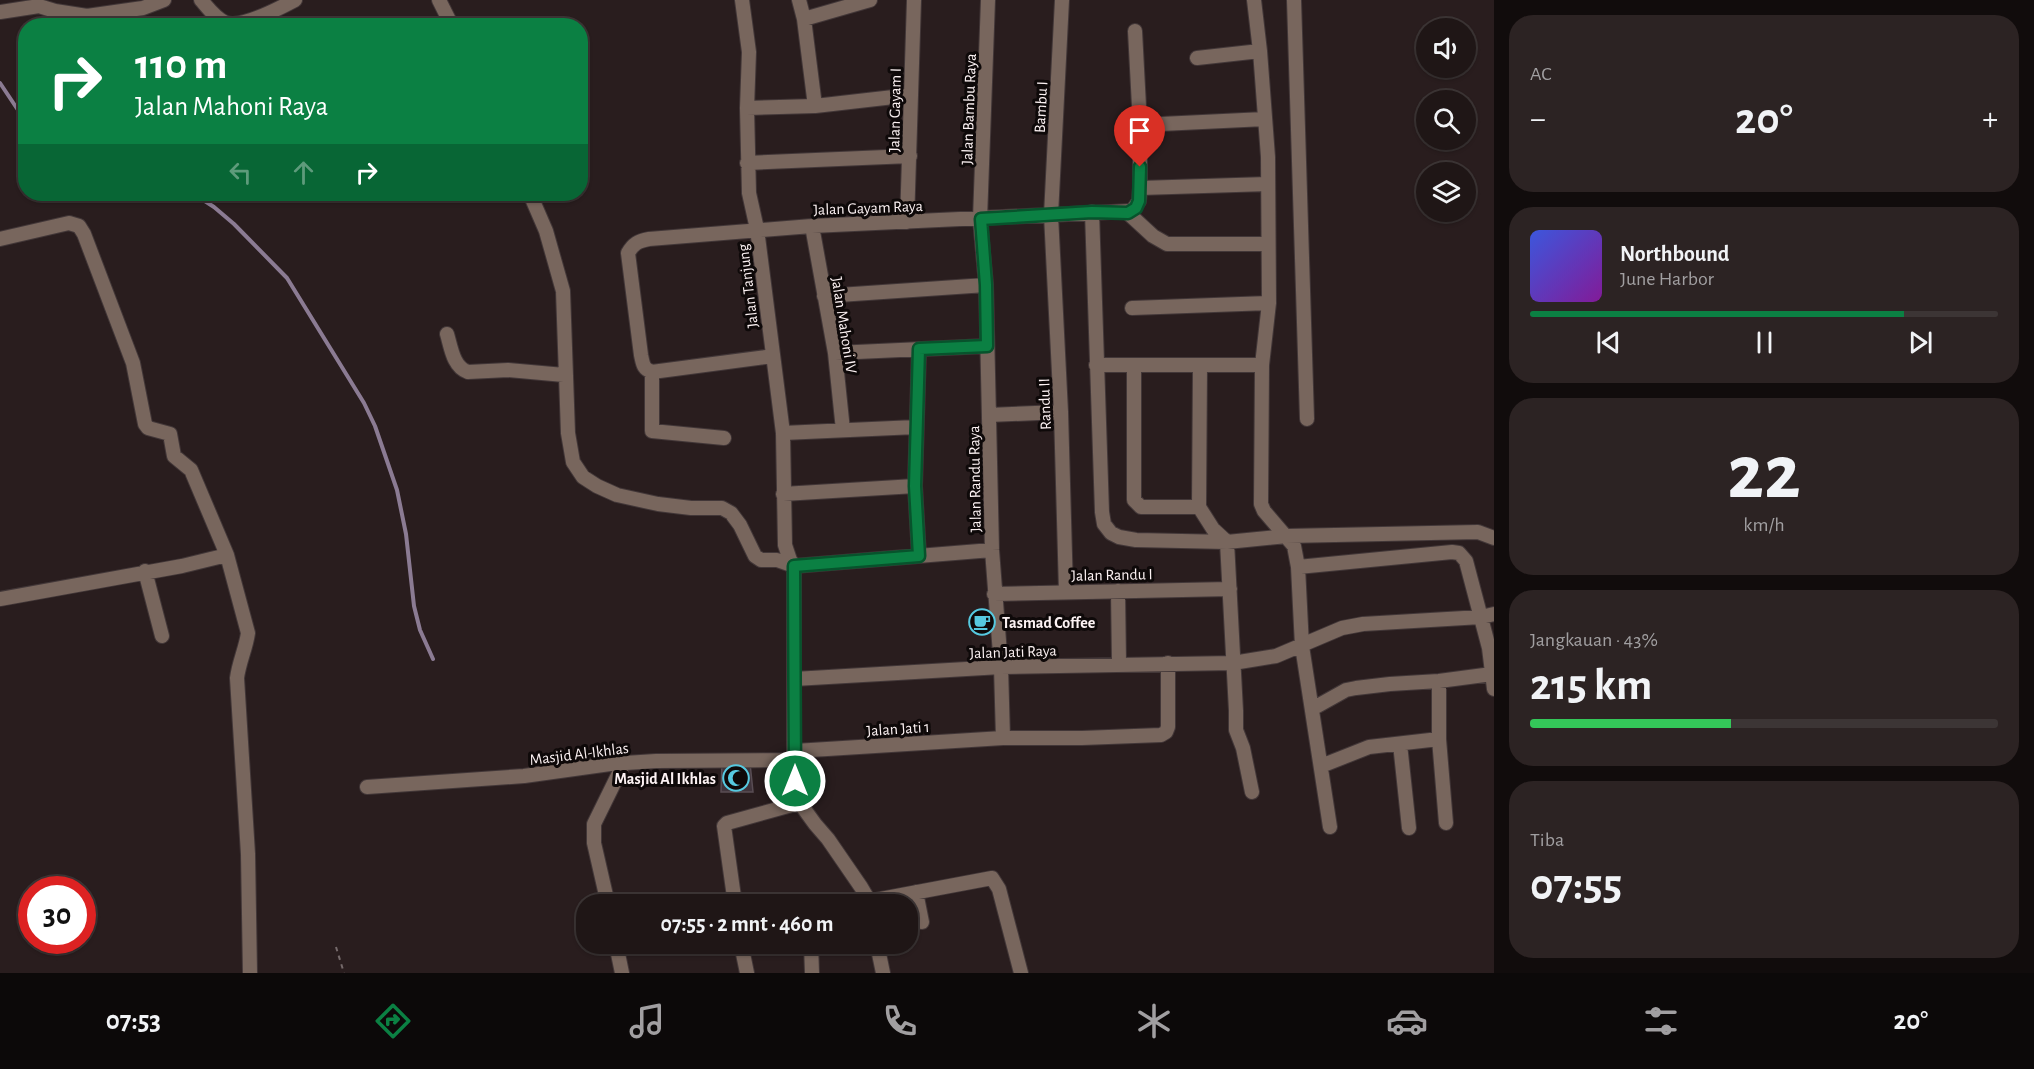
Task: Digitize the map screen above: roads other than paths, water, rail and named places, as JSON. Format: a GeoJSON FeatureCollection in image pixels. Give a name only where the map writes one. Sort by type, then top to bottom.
{"type":"FeatureCollection","features":[{"type":"Feature","properties":{"kind":"street"},"geometry":{"type":"LineString","coordinates":[[0,12],[39,6],[82,16],[143,8],[164,0]]}},
{"type":"Feature","properties":{"kind":"street"},"geometry":{"type":"LineString","coordinates":[[201,0],[219,18]]}},
{"type":"Feature","properties":{"kind":"street"},"geometry":{"type":"LineString","coordinates":[[253,18],[295,0]]}},
{"type":"Feature","properties":{"kind":"street"},"geometry":{"type":"LineString","coordinates":[[439,0],[448,18]]}},
{"type":"Feature","properties":{"kind":"street","name":"Jalan Tanjung"},"geometry":{"type":"LineString","coordinates":[[742,0],[749,52],[747,108],[749,193],[757,229],[783,433],[785,545],[794,566],[794,795],[799,803]]}},
{"type":"Feature","properties":{"kind":"street"},"geometry":{"type":"LineString","coordinates":[[799,0],[804,19],[815,106]]}},
{"type":"Feature","properties":{"kind":"street"},"geometry":{"type":"LineString","coordinates":[[804,19],[870,0]]}},
{"type":"Feature","properties":{"kind":"street","name":"Jalan Gayam I"},"geometry":{"type":"LineString","coordinates":[[908,222],[914,0]]}},
{"type":"Feature","properties":{"kind":"street","name":"Jalan Bambu Raya"},"geometry":{"type":"LineString","coordinates":[[981,219],[988,0]]}},
{"type":"Feature","properties":{"kind":"street","name":"Bambu I"},"geometry":{"type":"LineString","coordinates":[[1051,215],[1062,0]]}},
{"type":"Feature","properties":{"kind":"street"},"geometry":{"type":"LineString","coordinates":[[1254,0],[1260,51],[1268,184],[1269,303],[1262,365],[1261,504],[1264,511],[1294,546],[1298,567],[1302,646],[1330,827]]}},
{"type":"Feature","properties":{"kind":"street"},"geometry":{"type":"LineString","coordinates":[[1294,0],[1307,419]]}},
{"type":"Feature","properties":{"kind":"street"},"geometry":{"type":"LineString","coordinates":[[129,10],[130,18]]}},
{"type":"Feature","properties":{"kind":"street"},"geometry":{"type":"LineString","coordinates":[[1135,31],[1140,125],[1140,188],[1136,208],[1128,213],[1153,236],[1167,244],[1268,244]]}},
{"type":"Feature","properties":{"kind":"street"},"geometry":{"type":"LineString","coordinates":[[1197,58],[1260,51]]}},
{"type":"Feature","properties":{"kind":"street"},"geometry":{"type":"LineString","coordinates":[[747,108],[815,106],[911,95]]}},
{"type":"Feature","properties":{"kind":"street"},"geometry":{"type":"LineString","coordinates":[[1140,125],[1265,119]]}},
{"type":"Feature","properties":{"kind":"street"},"geometry":{"type":"LineString","coordinates":[[747,163],[910,156]]}},
{"type":"Feature","properties":{"kind":"street"},"geometry":{"type":"LineString","coordinates":[[1140,188],[1268,184]]}},
{"type":"Feature","properties":{"kind":"street"},"geometry":{"type":"LineString","coordinates":[[533,201],[546,231],[563,291],[564,375],[570,450],[573,462],[583,477],[617,495],[658,504],[691,508],[722,508],[731,513],[740,525],[755,556],[761,560],[777,560],[794,566],[992,550]]}},
{"type":"Feature","properties":{"kind":"street"},"geometry":{"type":"LineString","coordinates":[[1092,212],[1102,512],[1104,524],[1111,533],[1136,540],[1227,542],[1287,536],[1478,532],[1494,538]]}},
{"type":"Feature","properties":{"kind":"street","name":"Jalan Gayam Raya"},"geometry":{"type":"LineString","coordinates":[[652,372],[644,367],[641,355],[628,254],[638,241],[757,229],[1092,212],[1128,213]]}},
{"type":"Feature","properties":{"kind":"street","name":"Randu II"},"geometry":{"type":"LineString","coordinates":[[1051,215],[1061,412],[1066,591]]}},
{"type":"Feature","properties":{"kind":"street","name":"Jalan Randu Raya"},"geometry":{"type":"LineString","coordinates":[[981,219],[986,285],[992,550],[1001,667],[1003,738]]}},
{"type":"Feature","properties":{"kind":"street"},"geometry":{"type":"LineString","coordinates":[[0,238],[69,223],[79,226],[133,363],[145,424],[148,428],[170,434],[174,456],[191,470],[227,555],[248,633],[237,678],[248,854],[250,973]]}},
{"type":"Feature","properties":{"kind":"street","name":"Jalan Mahoni IV"},"geometry":{"type":"LineString","coordinates":[[812,226],[835,353],[843,430]]}},
{"type":"Feature","properties":{"kind":"street"},"geometry":{"type":"LineString","coordinates":[[824,296],[986,285]]}},
{"type":"Feature","properties":{"kind":"street"},"geometry":{"type":"LineString","coordinates":[[1132,308],[1269,303]]}},
{"type":"Feature","properties":{"kind":"street"},"geometry":{"type":"LineString","coordinates":[[447,334],[455,360],[462,370],[468,372],[508,370],[564,375]]}},
{"type":"Feature","properties":{"kind":"street"},"geometry":{"type":"LineString","coordinates":[[835,353],[987,346]]}},
{"type":"Feature","properties":{"kind":"street"},"geometry":{"type":"LineString","coordinates":[[919,349],[915,486],[919,556]]}},
{"type":"Feature","properties":{"kind":"street"},"geometry":{"type":"LineString","coordinates":[[724,438],[652,431],[652,372],[773,356]]}},
{"type":"Feature","properties":{"kind":"street"},"geometry":{"type":"LineString","coordinates":[[1096,365],[1262,365]]}},
{"type":"Feature","properties":{"kind":"street"},"geometry":{"type":"LineString","coordinates":[[1134,365],[1134,500],[1141,507],[1199,507]]}},
{"type":"Feature","properties":{"kind":"street"},"geometry":{"type":"LineString","coordinates":[[1200,366],[1199,507],[1206,521],[1227,542],[1235,725],[1243,748],[1252,792]]}},
{"type":"Feature","properties":{"kind":"street"},"geometry":{"type":"LineString","coordinates":[[989,415],[1061,412]]}},
{"type":"Feature","properties":{"kind":"street"},"geometry":{"type":"LineString","coordinates":[[783,433],[916,428]]}},
{"type":"Feature","properties":{"kind":"street"},"geometry":{"type":"LineString","coordinates":[[783,494],[915,486]]}},
{"type":"Feature","properties":{"kind":"street"},"geometry":{"type":"LineString","coordinates":[[1298,567],[1459,553],[1466,561],[1487,616],[1494,689]]}},
{"type":"Feature","properties":{"kind":"street"},"geometry":{"type":"LineString","coordinates":[[0,599],[206,561],[227,555]]}},
{"type":"Feature","properties":{"kind":"street"},"geometry":{"type":"LineString","coordinates":[[146,571],[162,636]]}},
{"type":"Feature","properties":{"kind":"street","name":"Jalan Randu I"},"geometry":{"type":"LineString","coordinates":[[994,594],[1230,589]]}},
{"type":"Feature","properties":{"kind":"street"},"geometry":{"type":"LineString","coordinates":[[1118,591],[1119,663]]}},
{"type":"Feature","properties":{"kind":"street","name":"Jalan Jati Raya"},"geometry":{"type":"LineString","coordinates":[[795,680],[1001,667],[1119,663],[1233,663],[1276,656],[1342,628],[1363,624],[1487,616]]}},
{"type":"Feature","properties":{"kind":"street","name":"Jalan Jati 1"},"geometry":{"type":"LineString","coordinates":[[795,756],[1003,738],[1161,735],[1168,727],[1168,663]]}},
{"type":"Feature","properties":{"kind":"street"},"geometry":{"type":"LineString","coordinates":[[1312,709],[1346,690],[1356,688],[1492,674]]}},
{"type":"Feature","properties":{"kind":"street"},"geometry":{"type":"LineString","coordinates":[[1439,681],[1439,739],[1446,823]]}},
{"type":"Feature","properties":{"kind":"street"},"geometry":{"type":"LineString","coordinates":[[1321,766],[1369,747],[1439,739]]}},
{"type":"Feature","properties":{"kind":"street"},"geometry":{"type":"LineString","coordinates":[[1401,744],[1409,828]]}},
{"type":"Feature","properties":{"kind":"street","name":"Masjid Al-Ikhlas"},"geometry":{"type":"LineString","coordinates":[[367,787],[524,776],[656,761],[795,756]]}},
{"type":"Feature","properties":{"kind":"street"},"geometry":{"type":"LineString","coordinates":[[606,894],[594,843],[594,824],[624,764]]}},
{"type":"Feature","properties":{"kind":"street"},"geometry":{"type":"LineString","coordinates":[[734,894],[724,826],[727,822],[799,803],[828,839],[865,894]]}},
{"type":"Feature","properties":{"kind":"street"},"geometry":{"type":"LineString","coordinates":[[908,894],[992,878],[999,889],[1020,973]]}},
{"type":"Feature","properties":{"kind":"street"},"geometry":{"type":"LineString","coordinates":[[916,892],[922,922]]}},
{"type":"Feature","properties":{"kind":"street"},"geometry":{"type":"LineString","coordinates":[[618,954],[622,973]]}},
{"type":"Feature","properties":{"kind":"street"},"geometry":{"type":"LineString","coordinates":[[743,954],[747,973]]}},
{"type":"Feature","properties":{"kind":"street"},"geometry":{"type":"LineString","coordinates":[[811,954],[812,973]]}},
{"type":"Feature","properties":{"kind":"street"},"geometry":{"type":"LineString","coordinates":[[879,954],[883,973]]}},
{"type":"Feature","properties":{"kind":"waterway"},"geometry":{"type":"LineString","coordinates":[[0,83],[18,110]]}},
{"type":"Feature","properties":{"kind":"waterway"},"geometry":{"type":"LineString","coordinates":[[205,201],[234,224],[287,278],[364,403],[375,426],[397,490],[406,534],[414,606],[420,630],[433,659]]}},
{"type":"Feature","properties":{"kind":"place","name":"Tasmad Coffee"},"geometry":{"type":"Point","coordinates":[982,622]}},
{"type":"Feature","properties":{"kind":"place","name":"Masjid Al Ikhlas"},"geometry":{"type":"Point","coordinates":[736,778]}}]}
